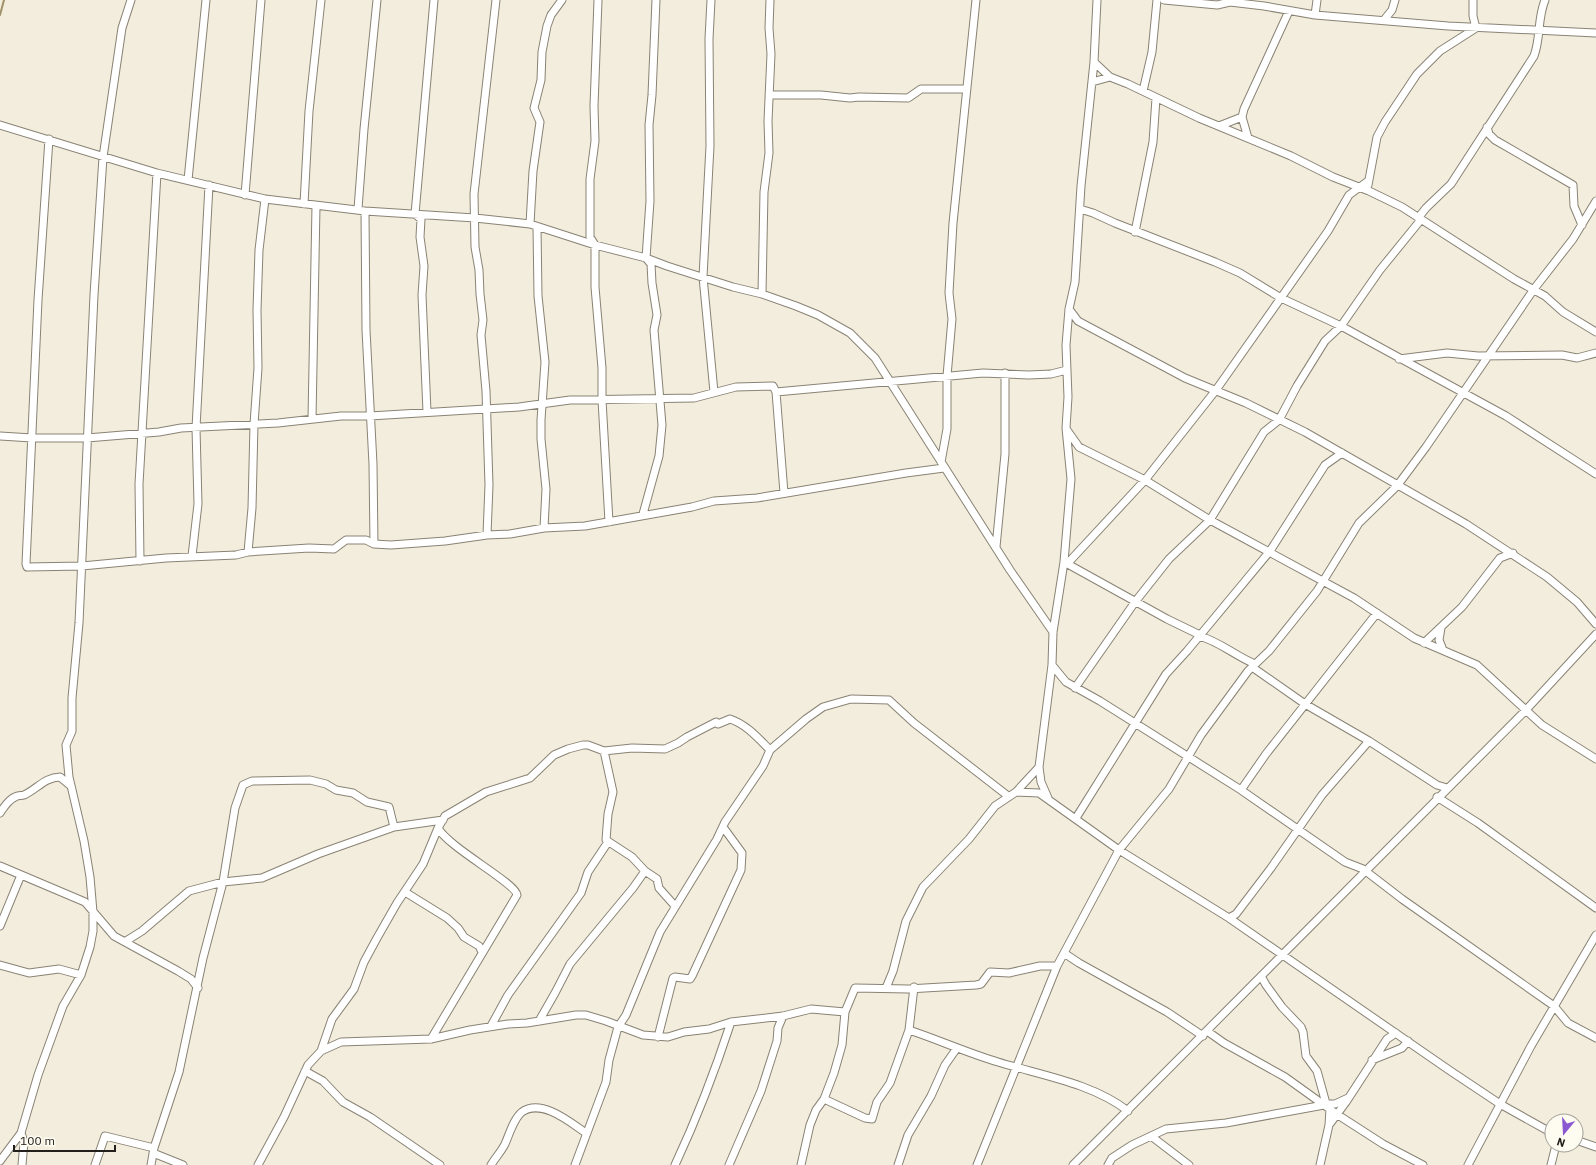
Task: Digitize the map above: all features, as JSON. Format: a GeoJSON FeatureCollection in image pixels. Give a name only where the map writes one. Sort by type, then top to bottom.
{"type":"FeatureCollection","features":[{"type":"Feature","properties":{"kind":"street"},"geometry":{"type":"LineString","coordinates":[[0,1161],[21,1132],[38,1075],[61,1011],[81,975],[90,947],[94,912],[84,841],[71,786],[66,745],[72,731],[72,698],[79,623],[87,438],[103,157],[122,28],[131,0]]}},
{"type":"Feature","properties":{"kind":"street"},"geometry":{"type":"LineString","coordinates":[[188,180],[206,0]]}},
{"type":"Feature","properties":{"kind":"street"},"geometry":{"type":"LineString","coordinates":[[245,195],[260,0]]}},
{"type":"Feature","properties":{"kind":"street"},"geometry":{"type":"LineString","coordinates":[[304,204],[310,111],[321,0]]}},
{"type":"Feature","properties":{"kind":"street"},"geometry":{"type":"LineString","coordinates":[[374,544],[373,464],[361,210],[361,157],[377,0]]}},
{"type":"Feature","properties":{"kind":"street"},"geometry":{"type":"LineString","coordinates":[[415,214],[434,0]]}},
{"type":"Feature","properties":{"kind":"street"},"geometry":{"type":"LineString","coordinates":[[487,535],[489,486],[482,335],[483,320],[479,270],[475,247],[474,194],[496,0]]}},
{"type":"Feature","properties":{"kind":"street"},"geometry":{"type":"LineString","coordinates":[[544,528],[547,506],[540,420],[543,404],[545,362],[533,226],[533,171],[540,122],[534,108],[541,80],[543,46],[547,26],[551,15],[562,0]]}},
{"type":"Feature","properties":{"kind":"street"},"geometry":{"type":"LineString","coordinates":[[598,0],[594,106],[595,141],[590,198],[590,237],[595,245],[595,287],[602,368],[602,400],[609,522]]}},
{"type":"Feature","properties":{"kind":"street"},"geometry":{"type":"LineString","coordinates":[[643,514],[659,456],[662,425],[654,330],[657,315],[652,283],[651,264],[646,258],[650,201],[649,125],[653,82],[656,0]]}},
{"type":"Feature","properties":{"kind":"street"},"geometry":{"type":"LineString","coordinates":[[711,0],[709,39],[710,146],[704,277],[714,392]]}},
{"type":"Feature","properties":{"kind":"street"},"geometry":{"type":"LineString","coordinates":[[762,294],[763,206],[769,152],[768,95],[771,54],[769,28],[770,0]]}},
{"type":"Feature","properties":{"kind":"street"},"geometry":{"type":"LineString","coordinates":[[943,466],[947,429],[947,376],[952,319],[949,293],[955,197],[963,145],[966,89],[971,65],[976,0]]}},
{"type":"Feature","properties":{"kind":"street"},"geometry":{"type":"LineString","coordinates":[[1048,799],[1044,790],[1039,767],[1052,665],[1053,632],[1065,563],[1071,479],[1066,428],[1069,309],[1075,282],[1084,156],[1094,62],[1097,0]]}},
{"type":"Feature","properties":{"kind":"street"},"geometry":{"type":"LineString","coordinates":[[1143,91],[1152,52],[1157,0]]}},
{"type":"Feature","properties":{"kind":"street"},"geometry":{"type":"LineString","coordinates":[[1164,0],[1217,5],[1230,1],[1315,15],[1476,28],[1596,33]]}},
{"type":"Feature","properties":{"kind":"street"},"geometry":{"type":"LineString","coordinates":[[1315,15],[1318,0]]}},
{"type":"Feature","properties":{"kind":"street"},"geometry":{"type":"LineString","coordinates":[[1473,0],[1473,16],[1476,28]]}},
{"type":"Feature","properties":{"kind":"street"},"geometry":{"type":"LineString","coordinates":[[1075,688],[1135,602],[1169,559],[1210,520],[1264,432],[1279,420],[1297,386],[1325,341],[1342,326],[1380,270],[1419,222],[1419,217],[1426,208],[1451,184],[1534,56],[1538,46],[1540,12],[1545,0]]}},
{"type":"Feature","properties":{"kind":"street"},"geometry":{"type":"LineString","coordinates":[[1384,20],[1392,10],[1395,2]]}},
{"type":"Feature","properties":{"kind":"street"},"geometry":{"type":"LineString","coordinates":[[1395,2],[1396,10],[1404,21]]}},
{"type":"Feature","properties":{"kind":"street"},"geometry":{"type":"LineString","coordinates":[[1248,138],[1242,117],[1244,109],[1289,11]]}},
{"type":"Feature","properties":{"kind":"street"},"geometry":{"type":"LineString","coordinates":[[1369,190],[1368,181],[1377,137],[1385,122],[1417,74],[1440,51],[1476,28]]}},
{"type":"Feature","properties":{"kind":"street"},"geometry":{"type":"LineString","coordinates":[[1094,62],[1110,77],[1349,184],[1369,190],[1419,217],[1514,279],[1545,296],[1563,312],[1596,332]]}},
{"type":"Feature","properties":{"kind":"street"},"geometry":{"type":"LineString","coordinates":[[1092,82],[1110,77]]}},
{"type":"Feature","properties":{"kind":"street"},"geometry":{"type":"LineString","coordinates":[[768,95],[820,95],[850,98],[859,96],[908,98],[921,89],[966,89]]}},
{"type":"Feature","properties":{"kind":"street"},"geometry":{"type":"LineString","coordinates":[[1136,232],[1153,142],[1156,98]]}},
{"type":"Feature","properties":{"kind":"street"},"geometry":{"type":"LineString","coordinates":[[1219,126],[1242,117]]}},
{"type":"Feature","properties":{"kind":"street"},"geometry":{"type":"LineString","coordinates":[[0,125],[157,173],[245,195],[316,206],[475,218],[533,226],[595,245],[646,258],[733,287],[762,294],[818,315],[850,333],[875,358],[943,466],[1053,632]]}},
{"type":"Feature","properties":{"kind":"street"},"geometry":{"type":"LineString","coordinates":[[1487,127],[1489,134],[1495,140],[1573,185],[1574,206],[1582,225]]}},
{"type":"Feature","properties":{"kind":"street"},"geometry":{"type":"LineString","coordinates":[[49,139],[38,300],[27,567],[82,566],[140,560],[192,556],[236,555],[248,552],[309,548],[334,549],[346,540],[366,540],[374,544],[445,541],[487,535],[510,534],[544,528],[609,522],[643,514],[692,507],[714,501],[757,498],[943,466]]}},
{"type":"Feature","properties":{"kind":"street"},"geometry":{"type":"LineString","coordinates":[[140,560],[139,484],[157,173]]}},
{"type":"Feature","properties":{"kind":"street"},"geometry":{"type":"LineString","coordinates":[[1065,563],[1145,480],[1216,390],[1328,231],[1349,195],[1368,181]]}},
{"type":"Feature","properties":{"kind":"street"},"geometry":{"type":"LineString","coordinates":[[1349,184],[1349,195]]}},
{"type":"Feature","properties":{"kind":"street"},"geometry":{"type":"LineString","coordinates":[[192,556],[198,504],[196,428],[209,185]]}},
{"type":"Feature","properties":{"kind":"street"},"geometry":{"type":"LineString","coordinates":[[248,552],[252,508],[254,424],[258,368],[257,310],[259,250],[265,198]]}},
{"type":"Feature","properties":{"kind":"street"},"geometry":{"type":"LineString","coordinates":[[977,1165],[1057,966],[1120,850],[1169,790],[1188,756],[1252,667],[1280,638],[1323,581],[1360,523],[1397,486],[1426,447],[1534,289],[1573,239],[1596,201]]}},
{"type":"Feature","properties":{"kind":"street"},"geometry":{"type":"LineString","coordinates":[[312,419],[316,206]]}},
{"type":"Feature","properties":{"kind":"street"},"geometry":{"type":"LineString","coordinates":[[1426,208],[1429,224]]}},
{"type":"Feature","properties":{"kind":"street"},"geometry":{"type":"LineString","coordinates":[[1080,209],[1240,273],[1281,298],[1342,326],[1399,359],[1506,416],[1596,474]]}},
{"type":"Feature","properties":{"kind":"street"},"geometry":{"type":"LineString","coordinates":[[415,214],[421,219],[420,237],[424,266],[422,295],[427,412]]}},
{"type":"Feature","properties":{"kind":"street"},"geometry":{"type":"LineString","coordinates":[[1069,309],[1078,321],[1185,378],[1216,390],[1305,432],[1499,544],[1577,602],[1596,624]]}},
{"type":"Feature","properties":{"kind":"street"},"geometry":{"type":"LineString","coordinates":[[1068,328],[1087,325]]}},
{"type":"Feature","properties":{"kind":"street"},"geometry":{"type":"LineString","coordinates":[[1399,359],[1447,353],[1463,355],[1562,355],[1577,358],[1596,353]]}},
{"type":"Feature","properties":{"kind":"street"},"geometry":{"type":"LineString","coordinates":[[776,392],[947,376],[1005,373],[1051,374],[1067,370]]}},
{"type":"Feature","properties":{"kind":"street"},"geometry":{"type":"LineString","coordinates":[[996,547],[1005,454],[1005,373]]}},
{"type":"Feature","properties":{"kind":"street"},"geometry":{"type":"LineString","coordinates":[[0,436],[32,438],[87,438],[312,419],[486,409],[570,400],[694,398],[736,387],[765,385],[773,386],[776,392],[784,493]]}},
{"type":"Feature","properties":{"kind":"street"},"geometry":{"type":"LineString","coordinates":[[1066,428],[1079,447],[1145,480],[1210,520],[1270,551],[1323,581],[1377,613],[1414,638],[1477,665],[1525,711],[1556,735],[1596,759]]}},
{"type":"Feature","properties":{"kind":"street"},"geometry":{"type":"LineString","coordinates":[[1076,818],[1166,674],[1200,636],[1270,551],[1325,466],[1342,453]]}},
{"type":"Feature","properties":{"kind":"street"},"geometry":{"type":"LineString","coordinates":[[1499,544],[1500,558]]}},
{"type":"Feature","properties":{"kind":"street"},"geometry":{"type":"LineString","coordinates":[[1424,643],[1462,608],[1500,558],[1512,553]]}},
{"type":"Feature","properties":{"kind":"street"},"geometry":{"type":"LineString","coordinates":[[1065,563],[1135,602],[1200,636],[1210,639],[1305,704],[1369,741],[1437,785],[1447,788]]}},
{"type":"Feature","properties":{"kind":"street"},"geometry":{"type":"LineString","coordinates":[[1241,790],[1266,754],[1377,613]]}},
{"type":"Feature","properties":{"kind":"street"},"geometry":{"type":"LineString","coordinates":[[1206,628],[1210,639]]}},
{"type":"Feature","properties":{"kind":"street"},"geometry":{"type":"LineString","coordinates":[[1441,628],[1439,640],[1443,650]]}},
{"type":"Feature","properties":{"kind":"street"},"geometry":{"type":"LineString","coordinates":[[1073,1165],[1128,1112],[1360,876],[1362,869],[1525,711],[1596,634]]}},
{"type":"Feature","properties":{"kind":"street"},"geometry":{"type":"LineString","coordinates":[[1052,665],[1066,682],[1075,688],[1100,701],[1134,724],[1241,790],[1296,830],[1345,862],[1362,869],[1554,1006],[1568,1023],[1596,1038]]}},
{"type":"Feature","properties":{"kind":"street"},"geometry":{"type":"LineString","coordinates":[[575,1165],[606,1082],[609,1060],[618,1027],[626,1015],[660,932],[724,827],[725,822],[763,766],[770,750],[810,716],[832,703],[851,698],[889,700],[914,723],[1008,796]]}},
{"type":"Feature","properties":{"kind":"street"},"geometry":{"type":"LineString","coordinates":[[321,1050],[332,1019],[354,989],[364,962],[376,938],[423,864],[438,828],[449,813],[486,792],[530,778],[548,760],[561,752],[583,744],[604,751],[632,748],[665,748],[678,743],[716,722],[718,724],[730,720],[740,724],[756,736],[770,750]]}},
{"type":"Feature","properties":{"kind":"street"},"geometry":{"type":"LineString","coordinates":[[1233,916],[1272,868],[1296,830],[1322,795],[1369,741]]}},
{"type":"Feature","properties":{"kind":"street"},"geometry":{"type":"LineString","coordinates":[[604,751],[613,792],[605,838],[608,842],[632,857],[645,871],[657,879],[661,891],[675,906]]}},
{"type":"Feature","properties":{"kind":"street"},"geometry":{"type":"LineString","coordinates":[[886,988],[893,971],[904,927],[922,887],[969,838],[995,806],[1016,792],[1039,767]]}},
{"type":"Feature","properties":{"kind":"street"},"geometry":{"type":"LineString","coordinates":[[0,813],[6,804],[16,795],[25,794],[37,785],[51,779],[60,777],[71,786]]}},
{"type":"Feature","properties":{"kind":"street"},"geometry":{"type":"LineString","coordinates":[[151,1165],[179,1072],[198,988],[203,958],[222,882],[235,808],[241,789],[246,782],[286,779],[320,782],[336,790],[353,794],[367,802],[389,807],[394,827]]}},
{"type":"Feature","properties":{"kind":"street"},"geometry":{"type":"LineString","coordinates":[[1437,785],[1439,796],[1596,908]]}},
{"type":"Feature","properties":{"kind":"street"},"geometry":{"type":"LineString","coordinates":[[1016,792],[1039,793],[1120,850],[1233,916],[1236,923],[1396,1033],[1500,1104],[1544,1129]]}},
{"type":"Feature","properties":{"kind":"street"},"geometry":{"type":"LineString","coordinates":[[126,941],[142,931],[189,891],[222,882],[262,878],[318,854],[394,827],[443,820]]}},
{"type":"Feature","properties":{"kind":"street"},"geometry":{"type":"LineString","coordinates":[[658,1037],[673,978],[690,979],[692,976],[740,870],[742,853],[724,827]]}},
{"type":"Feature","properties":{"kind":"street"},"geometry":{"type":"LineString","coordinates":[[431,1039],[482,952],[516,899],[517,892],[491,870],[473,860],[455,847],[445,838],[438,828]]}},
{"type":"Feature","properties":{"kind":"street"},"geometry":{"type":"LineString","coordinates":[[491,1026],[508,995],[581,893],[588,872],[608,842]]}},
{"type":"Feature","properties":{"kind":"street"},"geometry":{"type":"LineString","coordinates":[[0,866],[85,902],[114,936],[126,941],[191,979],[198,988]]}},
{"type":"Feature","properties":{"kind":"street"},"geometry":{"type":"LineString","coordinates":[[539,1021],[570,964],[633,888],[645,871]]}},
{"type":"Feature","properties":{"kind":"street"},"geometry":{"type":"LineString","coordinates":[[0,926],[21,875]]}},
{"type":"Feature","properties":{"kind":"street"},"geometry":{"type":"LineString","coordinates":[[405,892],[448,918],[458,928],[464,937],[479,946],[482,952]]}},
{"type":"Feature","properties":{"kind":"street"},"geometry":{"type":"LineString","coordinates":[[1468,1165],[1554,1006],[1596,935]]}},
{"type":"Feature","properties":{"kind":"street"},"geometry":{"type":"LineString","coordinates":[[1064,953],[1205,1034],[1285,1077],[1325,1107],[1383,1144],[1423,1165]]}},
{"type":"Feature","properties":{"kind":"street"},"geometry":{"type":"LineString","coordinates":[[0,964],[29,973],[58,969],[81,975]]}},
{"type":"Feature","properties":{"kind":"street"},"geometry":{"type":"LineString","coordinates":[[801,1165],[810,1125],[816,1110],[824,1099],[840,1054],[845,1012],[855,988],[908,989],[914,987],[976,985],[982,984],[990,972],[1009,973],[1040,966],[1057,966]]}},
{"type":"Feature","properties":{"kind":"street"},"geometry":{"type":"LineString","coordinates":[[1261,976],[1282,1007],[1301,1027],[1306,1056],[1317,1071],[1329,1125],[1320,1165]]}},
{"type":"Feature","properties":{"kind":"street"},"geometry":{"type":"LineString","coordinates":[[824,1099],[865,1118],[872,1119],[877,1102],[890,1083],[909,1030],[914,987]]}},
{"type":"Feature","properties":{"kind":"street"},"geometry":{"type":"LineString","coordinates":[[258,1165],[284,1117],[310,1061],[321,1050],[341,1042],[431,1039],[491,1026],[539,1021],[576,1014],[586,1015],[606,1021],[618,1027],[643,1035],[668,1037],[684,1032],[709,1029],[731,1022],[783,1016],[811,1009],[845,1012]]}},
{"type":"Feature","properties":{"kind":"street"},"geometry":{"type":"LineString","coordinates":[[728,1165],[761,1091],[777,1041],[778,1028],[783,1016]]}},
{"type":"Feature","properties":{"kind":"street"},"geometry":{"type":"LineString","coordinates":[[675,1165],[703,1104],[708,1082],[719,1057],[731,1022]]}},
{"type":"Feature","properties":{"kind":"street"},"geometry":{"type":"LineString","coordinates":[[909,1030],[957,1048],[1095,1092],[1119,1104],[1128,1112]]}},
{"type":"Feature","properties":{"kind":"street"},"geometry":{"type":"LineString","coordinates":[[1329,1125],[1338,1115],[1372,1060],[1387,1039],[1396,1033]]}},
{"type":"Feature","properties":{"kind":"street"},"geometry":{"type":"LineString","coordinates":[[1372,1060],[1402,1048],[1408,1041]]}},
{"type":"Feature","properties":{"kind":"street"},"geometry":{"type":"LineString","coordinates":[[898,1165],[908,1135],[931,1096],[945,1065],[957,1048]]}},
{"type":"Feature","properties":{"kind":"street"},"geometry":{"type":"LineString","coordinates":[[305,1071],[323,1081],[343,1102],[370,1117],[440,1165]]}},
{"type":"Feature","properties":{"kind":"street"},"geometry":{"type":"LineString","coordinates":[[1108,1165],[1112,1158],[1132,1145],[1166,1129],[1226,1123],[1325,1107],[1348,1098]]}},
{"type":"Feature","properties":{"kind":"street"},"geometry":{"type":"LineString","coordinates":[[491,1165],[504,1146],[518,1117],[522,1112],[528,1109],[542,1108],[558,1114],[586,1134]]}},
{"type":"Feature","properties":{"kind":"street"},"geometry":{"type":"LineString","coordinates":[[21,1132],[24,1142],[22,1165]]}},
{"type":"Feature","properties":{"kind":"street"},"geometry":{"type":"LineString","coordinates":[[95,1165],[105,1136],[154,1151],[183,1165]]}},
{"type":"Feature","properties":{"kind":"street"},"geometry":{"type":"LineString","coordinates":[[1151,1136],[1190,1165]]}},
{"type":"Feature","properties":{"kind":"street"},"geometry":{"type":"LineString","coordinates":[[1584,1143],[1596,1147]]}},
{"type":"Feature","properties":{"kind":"street"},"geometry":{"type":"LineString","coordinates":[[1551,1165],[1554,1153]]}},
{"type":"Feature","properties":{"kind":"waterway"},"geometry":{"type":"LineString","coordinates":[[0,15],[4,0]]}}]}
